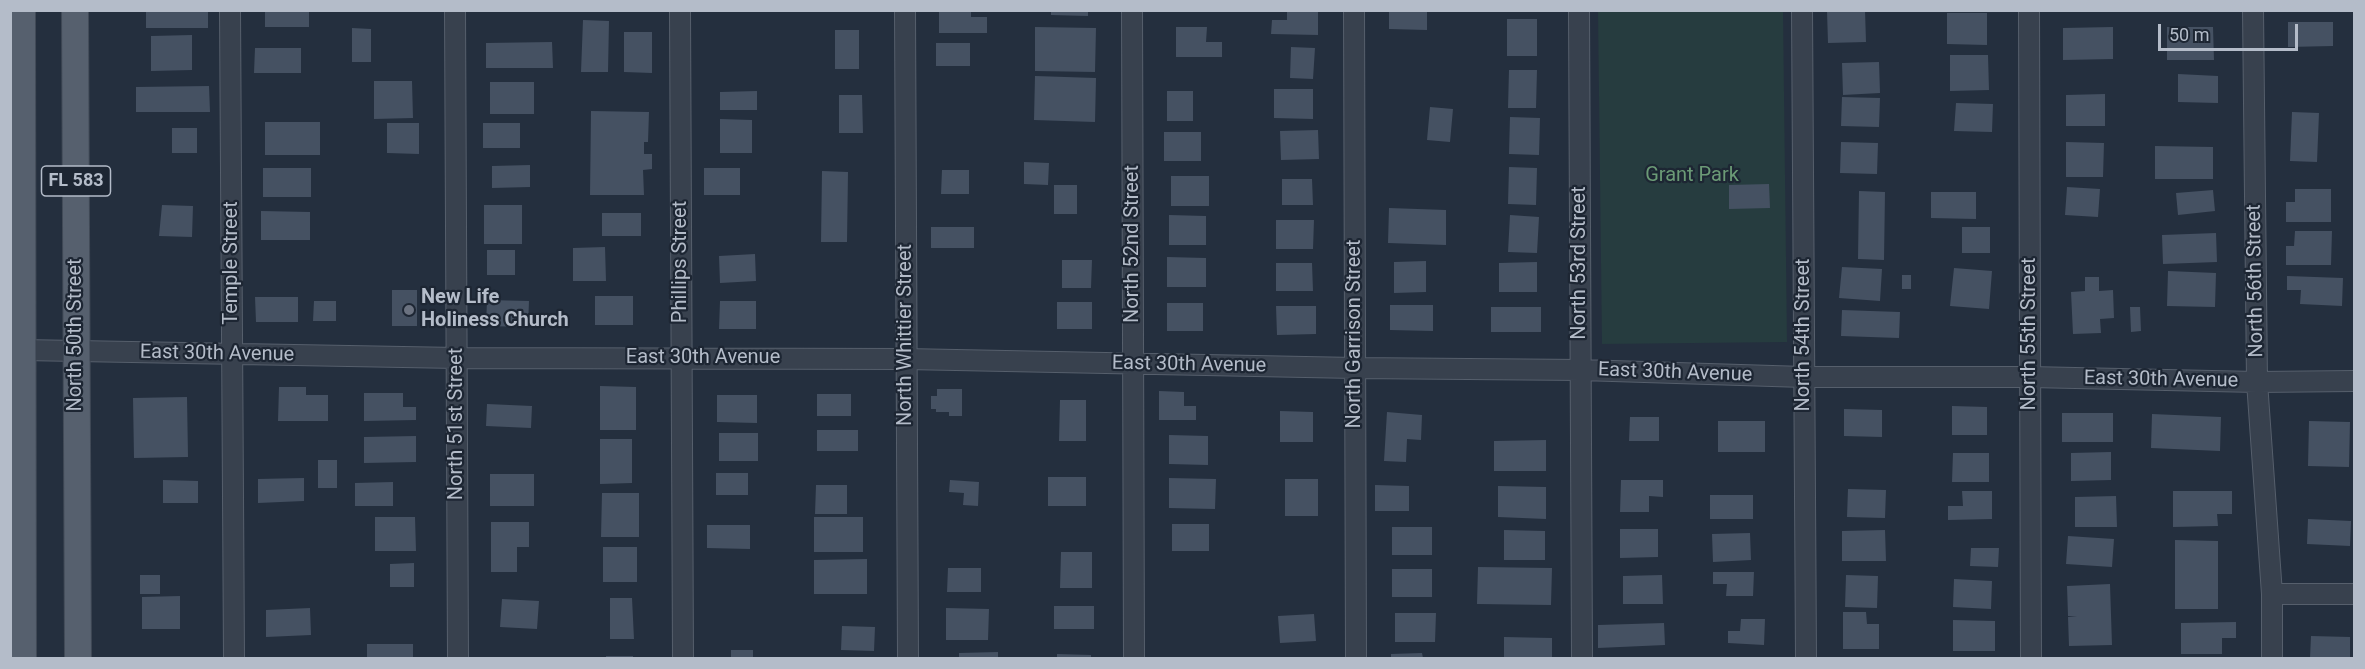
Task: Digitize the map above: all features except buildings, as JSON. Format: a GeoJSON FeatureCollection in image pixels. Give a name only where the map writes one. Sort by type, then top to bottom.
{"type":"FeatureCollection","features":[{"type":"Feature","properties":{"kind":"main road","name":"FL 583"},"geometry":{"type":"LineString","coordinates":[[22,10],[23,658]]}},
{"type":"Feature","properties":{"kind":"main road","name":"North 50th Street"},"geometry":{"type":"LineString","coordinates":[[75,10],[78,658]]}},
{"type":"Feature","properties":{"kind":"street","name":"Temple Street"},"geometry":{"type":"LineString","coordinates":[[230,10],[234,658]]}},
{"type":"Feature","properties":{"kind":"street","name":"North 51st Street"},"geometry":{"type":"LineString","coordinates":[[455,10],[458,658]]}},
{"type":"Feature","properties":{"kind":"street","name":"Phillips Street"},"geometry":{"type":"LineString","coordinates":[[680,10],[683,658]]}},
{"type":"Feature","properties":{"kind":"street","name":"North Whittier Street"},"geometry":{"type":"LineString","coordinates":[[905,10],[908,658]]}},
{"type":"Feature","properties":{"kind":"street","name":"North 52nd Street"},"geometry":{"type":"LineString","coordinates":[[1132,10],[1134,658]]}},
{"type":"Feature","properties":{"kind":"street","name":"North Garrison Street"},"geometry":{"type":"LineString","coordinates":[[1354,10],[1356,658]]}},
{"type":"Feature","properties":{"kind":"street","name":"North 53rd Street"},"geometry":{"type":"LineString","coordinates":[[1579,10],[1582,658]]}},
{"type":"Feature","properties":{"kind":"street","name":"North 54th Street"},"geometry":{"type":"LineString","coordinates":[[1802,10],[1806,658]]}},
{"type":"Feature","properties":{"kind":"street","name":"North 55th Street"},"geometry":{"type":"LineString","coordinates":[[2029,10],[2031,658]]}},
{"type":"Feature","properties":{"kind":"street","name":"North 56th Street"},"geometry":{"type":"LineString","coordinates":[[2253,10],[2257,382],[2272,594],[2272,658]]}},
{"type":"Feature","properties":{"kind":"street","name":"East 30th Avenue"},"geometry":{"type":"LineString","coordinates":[[23,350],[457,358],[906,359],[1581,370],[1804,377],[2030,376],[2257,382],[2355,381]]}},
{"type":"Feature","properties":{"kind":"street"},"geometry":{"type":"LineString","coordinates":[[2272,594],[2355,594]]}},
{"type":"Feature","properties":{"kind":"green space","name":"Grant Park"},"geometry":{"type":"Polygon","coordinates":[[[1598,11],[1783,11],[1787,342],[1602,344],[1598,11]]]}},
{"type":"Feature","properties":{"kind":"place","name":"New Life Holiness Church"},"geometry":{"type":"Point","coordinates":[409,310]}}]}
